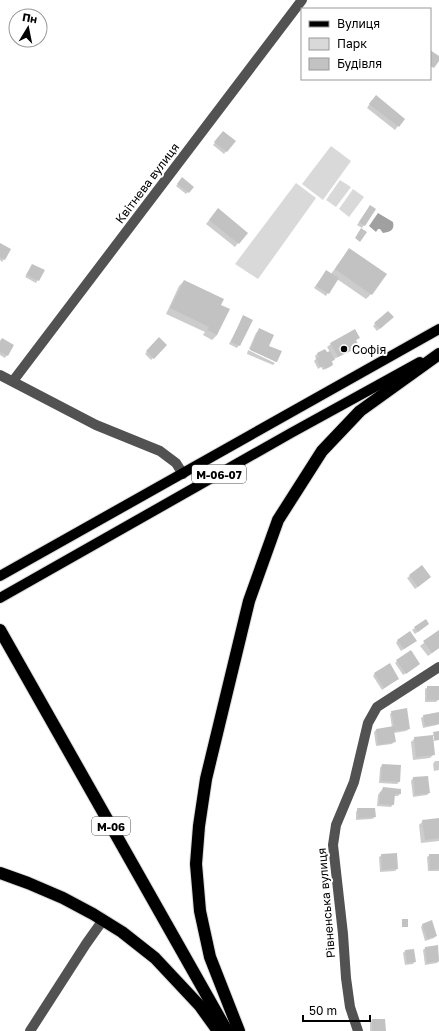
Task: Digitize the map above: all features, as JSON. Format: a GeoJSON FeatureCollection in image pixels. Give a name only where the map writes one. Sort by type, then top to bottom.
{"type":"FeatureCollection","features":[{"type":"Feature","properties":{"kind":"highway"},"geometry":{"type":"LineString","coordinates":[[239,1031],[210,957],[200,911],[196,864],[199,826],[206,779],[249,601],[278,520],[322,451],[360,411],[439,353]]}},
{"type":"Feature","properties":{"kind":"highway","name":"М-06"},"geometry":{"type":"LineString","coordinates":[[0,630],[227,1031]]}},
{"type":"Feature","properties":{"kind":"highway"},"geometry":{"type":"LineString","coordinates":[[0,873],[63,898],[122,932],[155,958],[200,1006],[218,1031]]}},
{"type":"Feature","properties":{"kind":"main road","name":"М-06-07"},"geometry":{"type":"LineString","coordinates":[[0,576],[439,330]]}},
{"type":"Feature","properties":{"kind":"main road","name":"М-06-07"},"geometry":{"type":"LineString","coordinates":[[0,598],[291,433],[439,353]]}},
{"type":"Feature","properties":{"kind":"street","name":"Квітнева вулиця"},"geometry":{"type":"LineString","coordinates":[[13,381],[302,0]]}},
{"type":"Feature","properties":{"kind":"street"},"geometry":{"type":"LineString","coordinates":[[0,374],[96,424],[160,451],[176,463],[183,474]]}},
{"type":"Feature","properties":{"kind":"street","name":"Рівненська вулиця"},"geometry":{"type":"LineString","coordinates":[[358,1031],[350,1007],[346,978],[343,934],[333,845],[336,825],[354,782],[368,723],[379,706],[439,667]]}},
{"type":"Feature","properties":{"kind":"street"},"geometry":{"type":"LineString","coordinates":[[30,1031],[103,920]]}},
{"type":"Feature","properties":{"kind":"green space"},"geometry":{"type":"Polygon","coordinates":[[[331,146],[351,161],[323,200],[302,184],[331,146]]]}},
{"type":"Feature","properties":{"kind":"green space"},"geometry":{"type":"Polygon","coordinates":[[[340,180],[351,187],[336,207],[326,200],[340,180]]]}},
{"type":"Feature","properties":{"kind":"green space"},"geometry":{"type":"Polygon","coordinates":[[[296,183],[316,198],[258,279],[235,264],[296,183]]]}},
{"type":"Feature","properties":{"kind":"green space"},"geometry":{"type":"Polygon","coordinates":[[[353,189],[364,197],[349,217],[339,209],[353,189]]]}},
{"type":"Feature","properties":{"kind":"shaded area"},"geometry":{"type":"Polygon","coordinates":[[[378,213],[393,222],[393,229],[383,233],[380,229],[376,232],[369,226],[378,213]]]}},
{"type":"Feature","properties":{"kind":"building"},"geometry":{"type":"Polygon","coordinates":[[[431,51],[439,56],[439,61],[434,68],[431,66],[431,51]]]}},
{"type":"Feature","properties":{"kind":"building"},"geometry":{"type":"Polygon","coordinates":[[[376,95],[405,119],[399,127],[369,104],[376,95]]]}},
{"type":"Feature","properties":{"kind":"building"},"geometry":{"type":"Polygon","coordinates":[[[223,131],[236,141],[227,152],[214,142],[223,131]]]}},
{"type":"Feature","properties":{"kind":"building"},"geometry":{"type":"Polygon","coordinates":[[[182,177],[194,187],[189,193],[177,184],[182,177]]]}},
{"type":"Feature","properties":{"kind":"building"},"geometry":{"type":"Polygon","coordinates":[[[370,205],[376,209],[365,226],[359,222],[370,205]]]}},
{"type":"Feature","properties":{"kind":"building"},"geometry":{"type":"Polygon","coordinates":[[[218,208],[248,233],[239,244],[209,220],[218,208]]]}},
{"type":"Feature","properties":{"kind":"building"},"geometry":{"type":"Polygon","coordinates":[[[361,228],[367,232],[360,242],[355,238],[361,228]]]}},
{"type":"Feature","properties":{"kind":"building"},"geometry":{"type":"Polygon","coordinates":[[[0,243],[11,249],[5,260],[0,257],[0,243]]]}},
{"type":"Feature","properties":{"kind":"building"},"geometry":{"type":"Polygon","coordinates":[[[349,248],[387,274],[372,295],[335,269],[349,248]]]}},
{"type":"Feature","properties":{"kind":"building"},"geometry":{"type":"Polygon","coordinates":[[[32,264],[45,270],[39,281],[26,275],[32,264]]]}},
{"type":"Feature","properties":{"kind":"building"},"geometry":{"type":"Polygon","coordinates":[[[326,270],[339,278],[329,294],[316,286],[326,270]]]}},
{"type":"Feature","properties":{"kind":"building"},"geometry":{"type":"Polygon","coordinates":[[[184,280],[224,299],[221,305],[230,309],[217,335],[207,330],[209,327],[170,308],[184,280]]]}},
{"type":"Feature","properties":{"kind":"building"},"geometry":{"type":"Polygon","coordinates":[[[388,311],[394,317],[380,329],[374,323],[388,311]]]}},
{"type":"Feature","properties":{"kind":"building"},"geometry":{"type":"Polygon","coordinates":[[[243,315],[253,320],[240,346],[231,342],[243,315]]]}},
{"type":"Feature","properties":{"kind":"building"},"geometry":{"type":"Polygon","coordinates":[[[259,328],[274,335],[269,346],[282,351],[277,362],[250,350],[259,328]]]}},
{"type":"Feature","properties":{"kind":"building"},"geometry":{"type":"Polygon","coordinates":[[[355,329],[360,338],[356,340],[359,346],[338,357],[330,343],[355,329]]]}},
{"type":"Feature","properties":{"kind":"building"},"geometry":{"type":"Polygon","coordinates":[[[159,337],[167,345],[154,359],[146,351],[159,337]]]}},
{"type":"Feature","properties":{"kind":"building"},"geometry":{"type":"Polygon","coordinates":[[[2,338],[14,345],[8,356],[0,352],[0,341],[2,338]]]}},
{"type":"Feature","properties":{"kind":"building"},"geometry":{"type":"Polygon","coordinates":[[[325,349],[327,352],[330,351],[335,360],[332,361],[333,365],[325,369],[324,366],[320,367],[316,358],[319,357],[317,353],[325,349]]]}},
{"type":"Feature","properties":{"kind":"building"},"geometry":{"type":"Polygon","coordinates":[[[422,565],[431,577],[418,587],[409,575],[422,565]]]}},
{"type":"Feature","properties":{"kind":"building"},"geometry":{"type":"Polygon","coordinates":[[[426,619],[429,624],[418,632],[414,627],[426,619]]]}},
{"type":"Feature","properties":{"kind":"building"},"geometry":{"type":"Polygon","coordinates":[[[439,630],[439,648],[432,653],[423,641],[439,630]]]}},
{"type":"Feature","properties":{"kind":"building"},"geometry":{"type":"Polygon","coordinates":[[[410,631],[417,641],[404,649],[397,640],[410,631]]]}},
{"type":"Feature","properties":{"kind":"building"},"geometry":{"type":"Polygon","coordinates":[[[411,650],[420,664],[406,674],[396,660],[411,650]]]}},
{"type":"Feature","properties":{"kind":"building"},"geometry":{"type":"Polygon","coordinates":[[[390,663],[399,679],[384,688],[374,673],[390,663]]]}},
{"type":"Feature","properties":{"kind":"building"},"geometry":{"type":"Polygon","coordinates":[[[427,686],[439,686],[439,700],[427,700],[427,686]]]}},
{"type":"Feature","properties":{"kind":"building"},"geometry":{"type":"Polygon","coordinates":[[[407,708],[410,729],[394,731],[396,742],[378,745],[376,729],[394,726],[391,711],[407,708]]]}},
{"type":"Feature","properties":{"kind":"building"},"geometry":{"type":"Polygon","coordinates":[[[439,712],[439,724],[425,726],[423,715],[439,712]]]}},
{"type":"Feature","properties":{"kind":"building"},"geometry":{"type":"Polygon","coordinates":[[[439,731],[439,740],[435,740],[433,732],[439,731]]]}},
{"type":"Feature","properties":{"kind":"building"},"geometry":{"type":"Polygon","coordinates":[[[433,735],[435,755],[416,757],[414,737],[433,735]]]}},
{"type":"Feature","properties":{"kind":"building"},"geometry":{"type":"Polygon","coordinates":[[[382,764],[401,765],[400,782],[381,781],[382,764]]]}},
{"type":"Feature","properties":{"kind":"building"},"geometry":{"type":"Polygon","coordinates":[[[428,776],[430,793],[415,795],[413,777],[428,776]]]}},
{"type":"Feature","properties":{"kind":"building"},"geometry":{"type":"Polygon","coordinates":[[[383,787],[401,789],[401,794],[395,794],[394,805],[379,804],[380,792],[382,792],[383,787]]]}},
{"type":"Feature","properties":{"kind":"building"},"geometry":{"type":"Polygon","coordinates":[[[357,808],[375,808],[376,817],[358,818],[357,808]]]}},
{"type":"Feature","properties":{"kind":"building"},"geometry":{"type":"Polygon","coordinates":[[[439,818],[439,838],[425,840],[422,820],[439,818]]]}},
{"type":"Feature","properties":{"kind":"building"},"geometry":{"type":"Polygon","coordinates":[[[397,853],[398,869],[382,870],[381,854],[397,853]]]}},
{"type":"Feature","properties":{"kind":"building"},"geometry":{"type":"Polygon","coordinates":[[[429,854],[439,854],[439,869],[430,870],[429,854]]]}},
{"type":"Feature","properties":{"kind":"building"},"geometry":{"type":"Polygon","coordinates":[[[402,919],[408,919],[408,927],[402,927],[402,919]]]}},
{"type":"Feature","properties":{"kind":"building"},"geometry":{"type":"Polygon","coordinates":[[[432,920],[437,936],[427,939],[422,924],[432,920]]]}},
{"type":"Feature","properties":{"kind":"building"},"geometry":{"type":"Polygon","coordinates":[[[438,945],[439,961],[427,963],[425,947],[438,945]]]}},
{"type":"Feature","properties":{"kind":"building"},"geometry":{"type":"Polygon","coordinates":[[[414,949],[416,962],[407,963],[405,950],[414,949]]]}},
{"type":"Feature","properties":{"kind":"building"},"geometry":{"type":"Polygon","coordinates":[[[372,1019],[385,1019],[386,1031],[372,1031],[372,1019]]]}},
{"type":"Feature","properties":{"kind":"place","name":"Софія"},"geometry":{"type":"Point","coordinates":[344,349]}}]}
